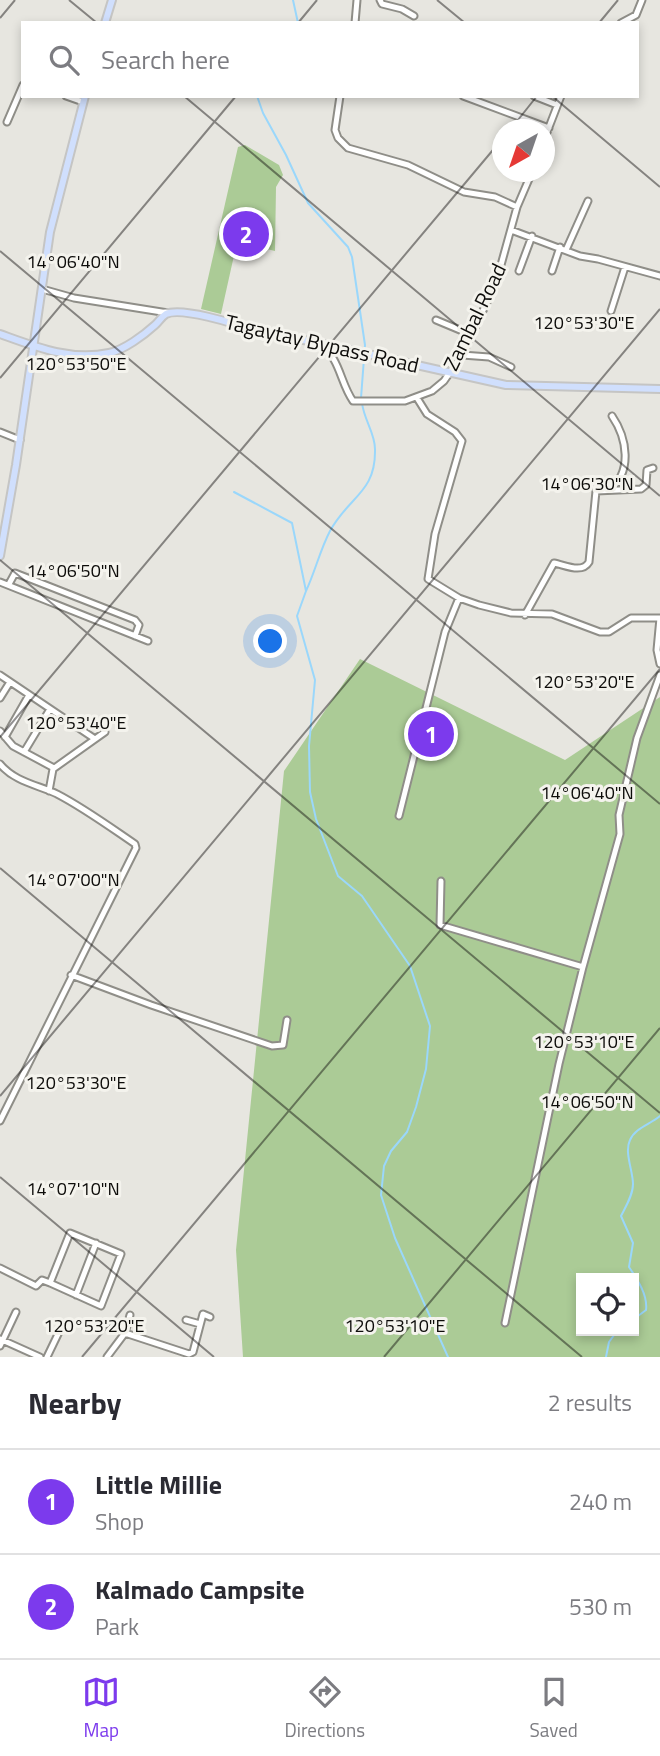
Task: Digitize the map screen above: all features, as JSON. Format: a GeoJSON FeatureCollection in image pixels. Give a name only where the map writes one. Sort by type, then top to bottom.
{"type":"FeatureCollection","features":[{"type":"Feature","properties":{"kind":"main road"},"geometry":{"type":"LineString","coordinates":[[106,21],[111,0]]}},
{"type":"Feature","properties":{"kind":"main road"},"geometry":{"type":"LineString","coordinates":[[0,556],[50,232],[84,99]]}},
{"type":"Feature","properties":{"kind":"main road"},"geometry":{"type":"LineString","coordinates":[[0,334],[65,355],[113,352],[156,325],[168,313]]}},
{"type":"Feature","properties":{"kind":"main road","name":"Tagaytay Bypass Road"},"geometry":{"type":"LineString","coordinates":[[168,313],[190,314],[240,325],[249,330],[511,385],[660,389]]}},
{"type":"Feature","properties":{"kind":"street"},"geometry":{"type":"LineString","coordinates":[[355,21],[357,0]]}},
{"type":"Feature","properties":{"kind":"street"},"geometry":{"type":"LineString","coordinates":[[380,0],[382,4],[402,9],[414,16]]}},
{"type":"Feature","properties":{"kind":"street"},"geometry":{"type":"LineString","coordinates":[[625,21],[636,15],[642,0]]}},
{"type":"Feature","properties":{"kind":"street"},"geometry":{"type":"LineString","coordinates":[[7,122],[21,90]]}},
{"type":"Feature","properties":{"kind":"street"},"geometry":{"type":"LineString","coordinates":[[340,98],[335,130],[338,138],[348,148],[408,165],[470,195],[495,197],[517,207]]}},
{"type":"Feature","properties":{"kind":"street"},"geometry":{"type":"LineString","coordinates":[[468,98],[525,119]]}},
{"type":"Feature","properties":{"kind":"street"},"geometry":{"type":"LineString","coordinates":[[539,98],[557,105]]}},
{"type":"Feature","properties":{"kind":"street"},"geometry":{"type":"LineString","coordinates":[[552,119],[560,98]]}},
{"type":"Feature","properties":{"kind":"street","name":"Zambal Road"},"geometry":{"type":"LineString","coordinates":[[314,342],[329,352],[351,399],[401,401],[417,398],[437,388],[462,355],[496,283],[517,207],[528,182]]}},
{"type":"Feature","properties":{"kind":"street"},"geometry":{"type":"LineString","coordinates":[[552,271],[588,201]]}},
{"type":"Feature","properties":{"kind":"street"},"geometry":{"type":"LineString","coordinates":[[511,230],[580,256],[598,258],[660,276]]}},
{"type":"Feature","properties":{"kind":"street"},"geometry":{"type":"LineString","coordinates":[[519,271],[532,236]]}},
{"type":"Feature","properties":{"kind":"street"},"geometry":{"type":"LineString","coordinates":[[611,311],[625,267]]}},
{"type":"Feature","properties":{"kind":"street"},"geometry":{"type":"LineString","coordinates":[[42,289],[74,298],[168,313]]}},
{"type":"Feature","properties":{"kind":"street"},"geometry":{"type":"LineString","coordinates":[[436,320],[472,335]]}},
{"type":"Feature","properties":{"kind":"street"},"geometry":{"type":"LineString","coordinates":[[462,355],[489,357],[511,368]]}},
{"type":"Feature","properties":{"kind":"street"},"geometry":{"type":"LineString","coordinates":[[417,398],[427,414],[461,438],[435,534],[428,579],[459,598],[510,613],[552,614],[604,632],[612,630],[627,618],[660,618],[657,650],[660,664]]}},
{"type":"Feature","properties":{"kind":"street"},"geometry":{"type":"LineString","coordinates":[[610,490],[619,481],[626,455],[622,431],[612,416]]}},
{"type":"Feature","properties":{"kind":"street"},"geometry":{"type":"LineString","coordinates":[[0,432],[20,440]]}},
{"type":"Feature","properties":{"kind":"street"},"geometry":{"type":"LineString","coordinates":[[525,615],[554,564],[580,569],[586,567],[589,562],[597,490],[641,489],[646,485],[647,470],[653,468]]}},
{"type":"Feature","properties":{"kind":"street"},"geometry":{"type":"LineString","coordinates":[[9,584],[15,573],[138,622],[135,636]]}},
{"type":"Feature","properties":{"kind":"street"},"geometry":{"type":"LineString","coordinates":[[0,582],[148,641]]}},
{"type":"Feature","properties":{"kind":"street"},"geometry":{"type":"LineString","coordinates":[[73,610],[78,598]]}},
{"type":"Feature","properties":{"kind":"street"},"geometry":{"type":"LineString","coordinates":[[400,816],[445,632],[459,598]]}},
{"type":"Feature","properties":{"kind":"street"},"geometry":{"type":"LineString","coordinates":[[0,675],[94,739]]}},
{"type":"Feature","properties":{"kind":"street"},"geometry":{"type":"LineString","coordinates":[[505,1323],[557,1076],[583,967],[619,842],[619,815],[637,738],[660,675]]}},
{"type":"Feature","properties":{"kind":"street"},"geometry":{"type":"LineString","coordinates":[[0,698],[10,682]]}},
{"type":"Feature","properties":{"kind":"street"},"geometry":{"type":"LineString","coordinates":[[5,737],[29,695]]}},
{"type":"Feature","properties":{"kind":"street"},"geometry":{"type":"LineString","coordinates":[[24,752],[50,709]]}},
{"type":"Feature","properties":{"kind":"street"},"geometry":{"type":"LineString","coordinates":[[0,731],[13,746],[54,768]]}},
{"type":"Feature","properties":{"kind":"street"},"geometry":{"type":"LineString","coordinates":[[49,791],[54,768],[105,733]]}},
{"type":"Feature","properties":{"kind":"street"},"geometry":{"type":"LineString","coordinates":[[0,764],[17,778],[49,791],[115,830],[135,844],[136,848],[0,1121]]}},
{"type":"Feature","properties":{"kind":"street"},"geometry":{"type":"LineString","coordinates":[[441,881],[440,925],[583,967]]}},
{"type":"Feature","properties":{"kind":"street"},"geometry":{"type":"LineString","coordinates":[[71,975],[272,1046],[283,1045],[287,1020]]}},
{"type":"Feature","properties":{"kind":"street"},"geometry":{"type":"LineString","coordinates":[[0,1268],[36,1286],[42,1280],[101,1306],[121,1256],[119,1252],[70,1233],[50,1283]]}},
{"type":"Feature","properties":{"kind":"street"},"geometry":{"type":"LineString","coordinates":[[76,1295],[96,1243]]}},
{"type":"Feature","properties":{"kind":"street"},"geometry":{"type":"LineString","coordinates":[[16,1311],[1,1342],[40,1357]]}},
{"type":"Feature","properties":{"kind":"street"},"geometry":{"type":"LineString","coordinates":[[125,1333],[189,1354],[192,1352],[203,1314],[210,1317]]}},
{"type":"Feature","properties":{"kind":"street"},"geometry":{"type":"LineString","coordinates":[[107,1357],[125,1333],[130,1315]]}},
{"type":"Feature","properties":{"kind":"street"},"geometry":{"type":"LineString","coordinates":[[186,1320],[200,1324]]}},
{"type":"Feature","properties":{"kind":"street"},"geometry":{"type":"LineString","coordinates":[[47,1357],[60,1329]]}},
{"type":"Feature","properties":{"kind":"green space"},"geometry":{"type":"Polygon","coordinates":[[[245,145],[279,165],[283,175],[276,187],[275,251],[237,242],[221,314],[201,309],[238,147],[245,145]]]}},
{"type":"Feature","properties":{"kind":"green space"},"geometry":{"type":"Polygon","coordinates":[[[360,659],[565,760],[660,697],[660,1357],[243,1357],[236,1250],[284,771],[360,659]]]}},
{"type":"Feature","properties":{"kind":"waterway"},"geometry":{"type":"LineString","coordinates":[[293,0],[298,21]]}},
{"type":"Feature","properties":{"kind":"waterway"},"geometry":{"type":"LineString","coordinates":[[258,98],[308,203],[348,247],[352,257],[365,345],[361,398]]}},
{"type":"Feature","properties":{"kind":"waterway"},"geometry":{"type":"LineString","coordinates":[[306,591],[330,531],[371,475],[375,443],[362,403]]}},
{"type":"Feature","properties":{"kind":"waterway"},"geometry":{"type":"LineString","coordinates":[[234,492],[292,523],[306,591],[297,616],[315,680],[309,746],[310,792],[316,819],[338,876],[362,896],[410,966],[430,1026],[426,1069],[416,1107],[407,1132],[391,1151],[384,1166],[381,1195],[395,1238],[448,1357]]}},
{"type":"Feature","properties":{"kind":"waterway"},"geometry":{"type":"LineString","coordinates":[[633,1273],[629,1267],[633,1243],[621,1216],[633,1188],[628,1145],[636,1132],[660,1116]]}},
{"type":"Feature","properties":{"kind":"waterway"},"geometry":{"type":"LineString","coordinates":[[639,1284],[646,1310],[639,1315]]}},
{"type":"Feature","properties":{"kind":"waterway"},"geometry":{"type":"LineString","coordinates":[[606,1357],[609,1342],[613,1336]]}},
{"type":"Feature","properties":{"kind":"place","name":"Kalmado Campsite"},"geometry":{"type":"Point","coordinates":[246,234]}},
{"type":"Feature","properties":{"kind":"place","name":"Little Millie"},"geometry":{"type":"Point","coordinates":[431,734]}}]}
